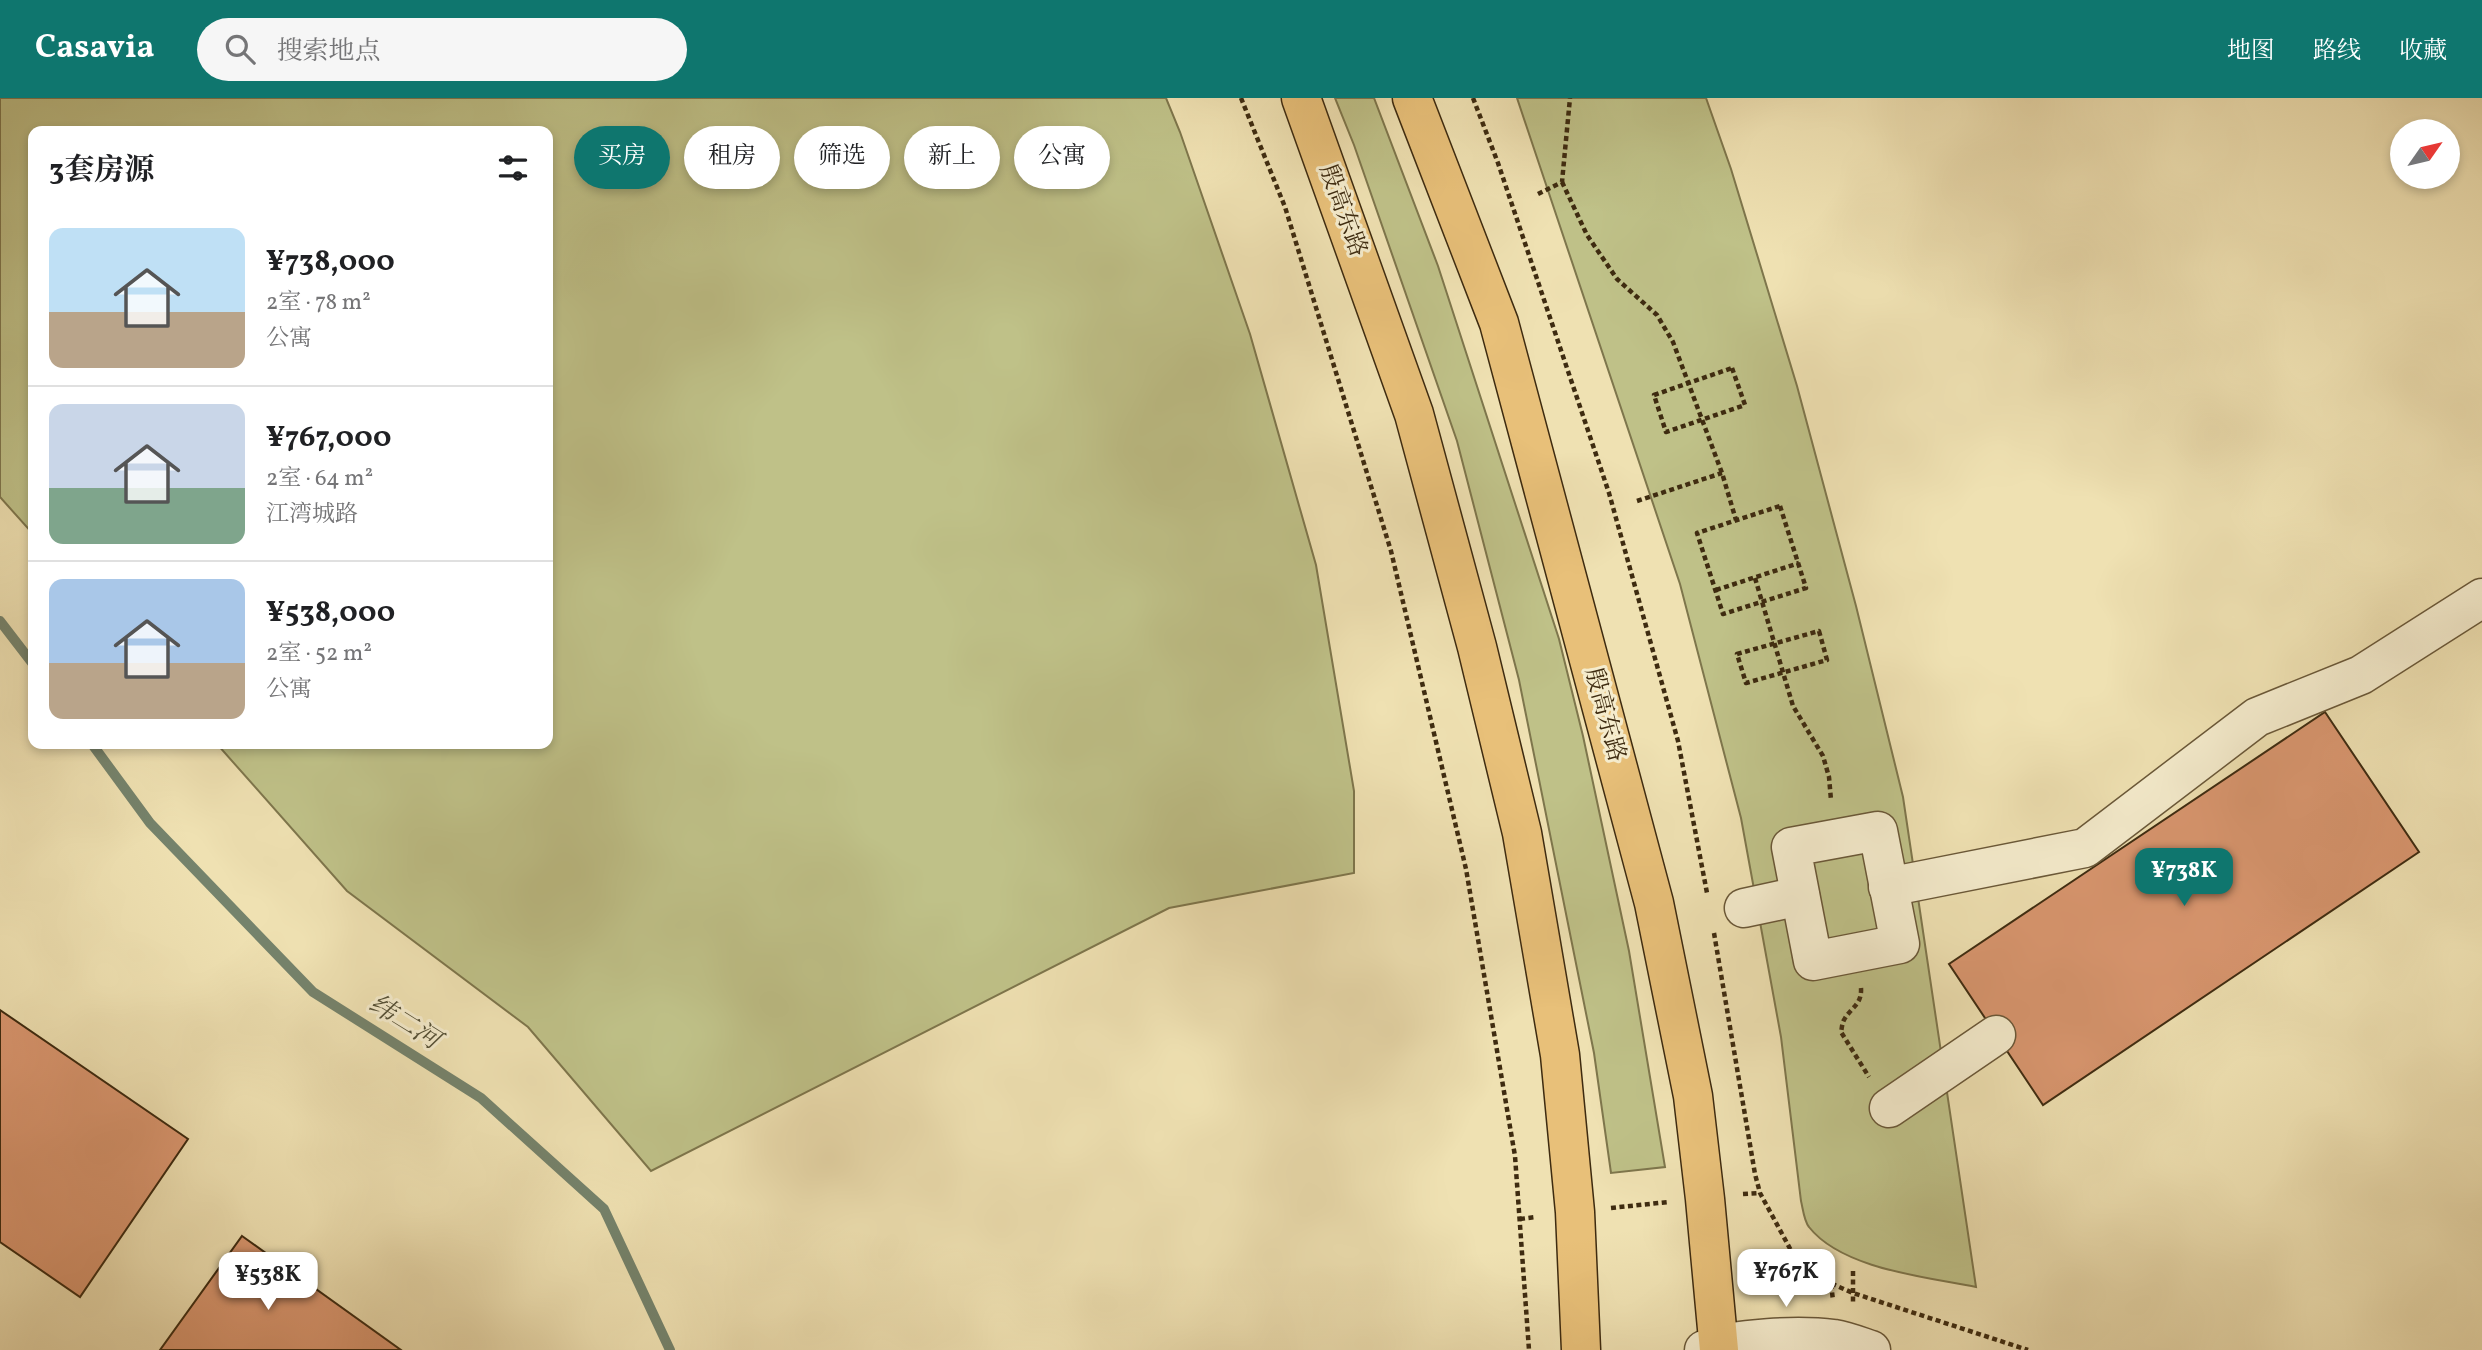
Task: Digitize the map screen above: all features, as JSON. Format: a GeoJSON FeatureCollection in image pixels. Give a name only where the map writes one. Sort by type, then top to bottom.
{"type":"FeatureCollection","features":[{"type":"Feature","properties":{"kind":"main road","name":"殷高东路"},"geometry":{"type":"LineString","coordinates":[[1301,98],[1414,414],[1481,660],[1525,846],[1560,1055],[1575,1212],[1581,1350]]}},
{"type":"Feature","properties":{"kind":"main road","name":"殷高东路"},"geometry":{"type":"LineString","coordinates":[[1412,98],[1499,323],[1647,876],[1693,1096],[1705,1199],[1714,1348]]}},
{"type":"Feature","properties":{"kind":"street"},"geometry":{"type":"LineString","coordinates":[[1888,887],[2085,848],[2258,717],[2361,675],[2482,598]]}},
{"type":"Feature","properties":{"kind":"street"},"geometry":{"type":"LineString","coordinates":[[1878,831],[1888,887],[1900,944],[1813,961],[1791,847],[1878,831]]}},
{"type":"Feature","properties":{"kind":"street"},"geometry":{"type":"LineString","coordinates":[[1722,913],[1800,896]]}},
{"type":"Feature","properties":{"kind":"street"},"geometry":{"type":"LineString","coordinates":[[1889,1108],[1996,1035]]}},
{"type":"Feature","properties":{"kind":"street"},"geometry":{"type":"LineString","coordinates":[[1714,1348],[1804,1337],[1837,1340],[1871,1350]]}},
{"type":"Feature","properties":{"kind":"path"},"geometry":{"type":"LineString","coordinates":[[1241,98],[1285,207],[1391,551],[1466,869],[1515,1156],[1529,1350]]}},
{"type":"Feature","properties":{"kind":"path"},"geometry":{"type":"LineString","coordinates":[[1473,98],[1609,493],[1678,741],[1722,913],[1760,1192],[1794,1256],[1821,1279],[1853,1293],[2028,1350]]}},
{"type":"Feature","properties":{"kind":"path"},"geometry":{"type":"LineString","coordinates":[[1570,98],[1562,182],[1587,235],[1616,279],[1657,315],[1673,342],[1703,419],[1736,520]]}},
{"type":"Feature","properties":{"kind":"path"},"geometry":{"type":"LineString","coordinates":[[1538,194],[1562,182]]}},
{"type":"Feature","properties":{"kind":"path"},"geometry":{"type":"LineString","coordinates":[[1732,368],[1745,405],[1703,419],[1666,432],[1654,395],[1732,368]]}},
{"type":"Feature","properties":{"kind":"path"},"geometry":{"type":"LineString","coordinates":[[1637,501],[1722,473]]}},
{"type":"Feature","properties":{"kind":"path"},"geometry":{"type":"LineString","coordinates":[[1780,506],[1799,563],[1806,588],[1723,614],[1697,533],[1780,506]]}},
{"type":"Feature","properties":{"kind":"path"},"geometry":{"type":"LineString","coordinates":[[1716,590],[1799,563]]}},
{"type":"Feature","properties":{"kind":"path"},"geometry":{"type":"LineString","coordinates":[[1755,578],[1793,706],[1823,756],[1829,777],[1835,839]]}},
{"type":"Feature","properties":{"kind":"path"},"geometry":{"type":"LineString","coordinates":[[1819,631],[1827,660],[1783,672],[1746,683],[1737,654],[1819,631]]}},
{"type":"Feature","properties":{"kind":"path"},"geometry":{"type":"LineString","coordinates":[[1856,953],[1861,998],[1855,1009],[1844,1019],[1841,1032],[1889,1108]]}},
{"type":"Feature","properties":{"kind":"path"},"geometry":{"type":"LineString","coordinates":[[1520,1219],[1760,1192]]}},
{"type":"Feature","properties":{"kind":"green space"},"geometry":{"type":"Polygon","coordinates":[[[0,98],[1166,98],[1250,334],[1316,565],[1354,791],[1354,873],[1169,908],[651,1171],[528,1027],[347,891],[221,749],[553,749],[553,126],[28,126],[28,528],[0,497],[0,98]]]}},
{"type":"Feature","properties":{"kind":"green space"},"geometry":{"type":"Polygon","coordinates":[[[1335,98],[1374,98],[1438,266],[1559,639],[1583,736],[1629,951],[1665,1167],[1611,1173],[1594,1053],[1519,680],[1457,441],[1354,145],[1335,98]]]}},
{"type":"Feature","properties":{"kind":"green space"},"geometry":{"type":"Polygon","coordinates":[[[1517,98],[1706,98],[1731,169],[1797,386],[1856,606],[1903,797],[1976,1287],[1910,1275],[1863,1262],[1824,1241],[1806,1222],[1801,1201],[1781,1037],[1741,818],[1680,584],[1517,98]]]}},
{"type":"Feature","properties":{"kind":"building"},"geometry":{"type":"Polygon","coordinates":[[[2325,712],[2419,852],[2043,1105],[1949,964],[2325,712]]]}},
{"type":"Feature","properties":{"kind":"building"},"geometry":{"type":"Polygon","coordinates":[[[0,1010],[188,1139],[80,1297],[0,1242],[0,1010]]]}},
{"type":"Feature","properties":{"kind":"building"},"geometry":{"type":"Polygon","coordinates":[[[242,1236],[401,1350],[160,1350],[242,1236]]]}},
{"type":"Feature","properties":{"kind":"waterway","name":"纬二河"},"geometry":{"type":"LineString","coordinates":[[0,621],[28,657]]}},
{"type":"Feature","properties":{"kind":"waterway","name":"纬二河"},"geometry":{"type":"LineString","coordinates":[[96,749],[150,823],[313,992],[481,1098],[604,1209],[670,1350]]}}]}
